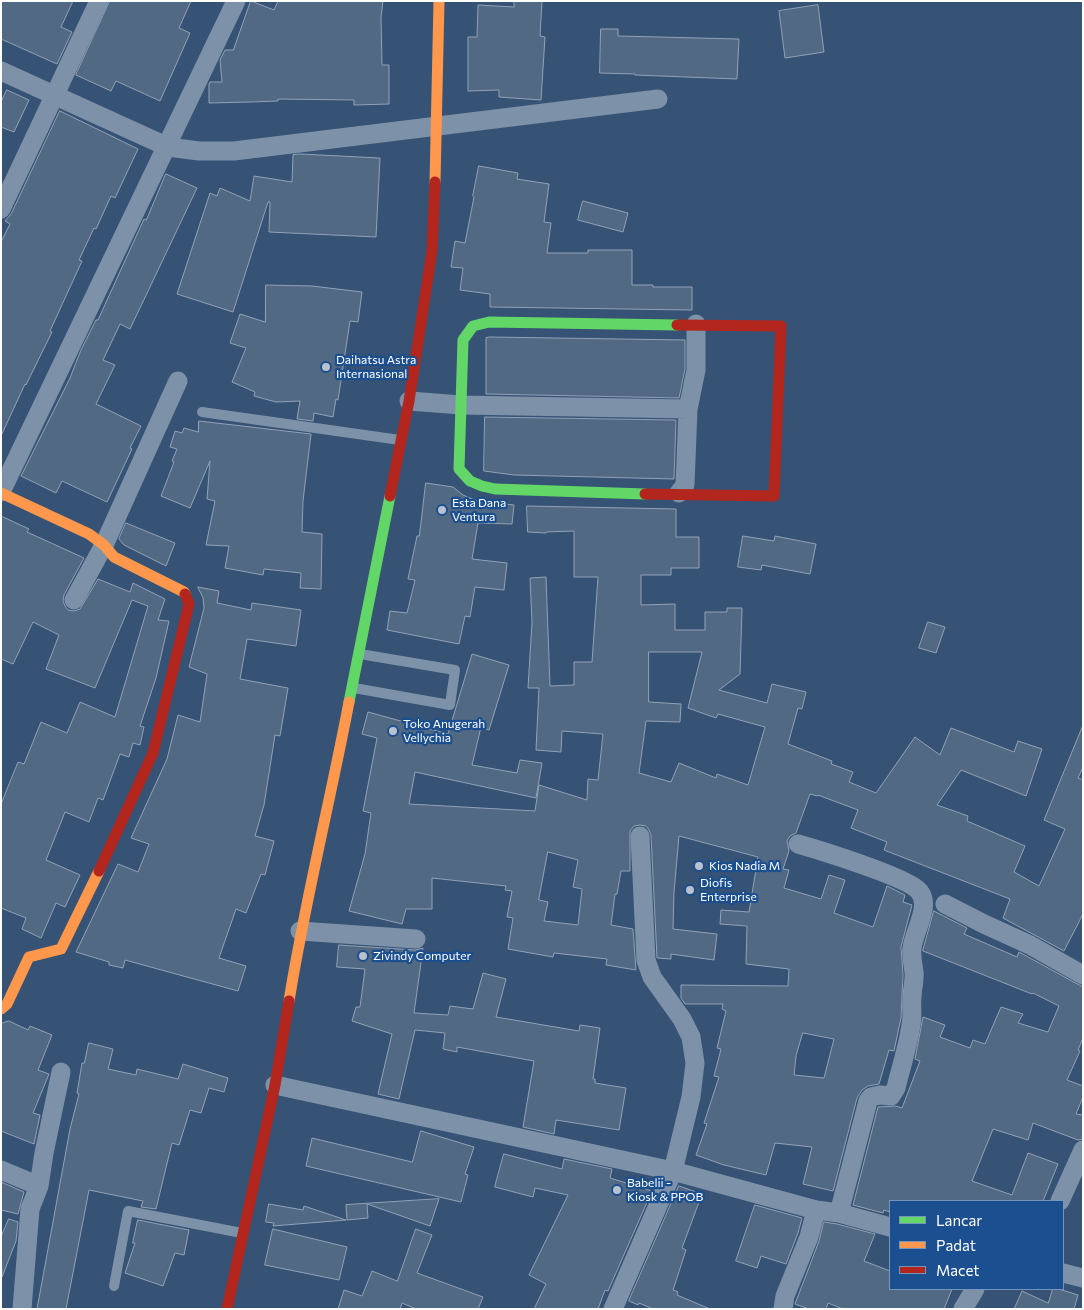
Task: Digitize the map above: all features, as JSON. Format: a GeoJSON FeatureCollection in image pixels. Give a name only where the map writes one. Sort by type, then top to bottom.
{"type":"FeatureCollection","features":[{"type":"Feature","properties":{"kind":"main road"},"geometry":{"type":"LineString","coordinates":[[227,1309],[274,1085],[300,931],[352,688],[409,401],[432,252],[439,1]]}},
{"type":"Feature","properties":{"kind":"main road"},"geometry":{"type":"LineString","coordinates":[[489,322],[696,324],[780,326],[774,496],[589,493],[505,489],[486,487],[462,477],[459,469],[463,340],[467,331],[473,325],[489,322]]}},
{"type":"Feature","properties":{"kind":"main road"},"geometry":{"type":"LineString","coordinates":[[1,492],[89,534],[104,545],[114,557],[184,592],[189,604],[153,753],[132,801],[61,949],[56,952],[29,957],[7,1004],[1,1009]]}},
{"type":"Feature","properties":{"kind":"street"},"geometry":{"type":"LineString","coordinates":[[1,209],[99,1]]}},
{"type":"Feature","properties":{"kind":"street"},"geometry":{"type":"LineString","coordinates":[[1,492],[168,147],[236,1]]}},
{"type":"Feature","properties":{"kind":"street"},"geometry":{"type":"LineString","coordinates":[[1,70],[168,147],[198,151],[234,151],[658,99]]}},
{"type":"Feature","properties":{"kind":"street"},"geometry":{"type":"LineString","coordinates":[[679,493],[685,485],[688,409],[696,370],[696,324]]}},
{"type":"Feature","properties":{"kind":"street"},"geometry":{"type":"LineString","coordinates":[[74,600],[104,545],[178,380]]}},
{"type":"Feature","properties":{"kind":"street"},"geometry":{"type":"LineString","coordinates":[[409,401],[461,405],[688,409]]}},
{"type":"Feature","properties":{"kind":"street"},"geometry":{"type":"LineString","coordinates":[[613,1309],[673,1171],[691,1097],[695,1063],[691,1037],[682,1018],[652,977],[646,960],[640,836]]}},
{"type":"Feature","properties":{"kind":"street"},"geometry":{"type":"LineString","coordinates":[[798,844],[865,866],[904,882],[918,890],[924,900],[921,915],[913,936],[912,961],[915,973],[911,1000],[911,1025],[896,1088],[891,1096],[880,1095],[871,1097],[868,1101],[839,1213]]}},
{"type":"Feature","properties":{"kind":"street"},"geometry":{"type":"LineString","coordinates":[[945,904],[1030,945],[1083,974]]}},
{"type":"Feature","properties":{"kind":"street"},"geometry":{"type":"LineString","coordinates":[[300,931],[416,939]]}},
{"type":"Feature","properties":{"kind":"street"},"geometry":{"type":"LineString","coordinates":[[22,1309],[30,1209],[39,1186],[61,1072]]}},
{"type":"Feature","properties":{"kind":"street"},"geometry":{"type":"LineString","coordinates":[[274,1085],[673,1171],[816,1210],[839,1213],[889,1227]]}},
{"type":"Feature","properties":{"kind":"street"},"geometry":{"type":"LineString","coordinates":[[1060,1200],[1083,1150]]}},
{"type":"Feature","properties":{"kind":"street"},"geometry":{"type":"LineString","coordinates":[[1,1170],[39,1186]]}},
{"type":"Feature","properties":{"kind":"street"},"geometry":{"type":"LineString","coordinates":[[783,1309],[785,1296],[808,1237],[816,1210]]}},
{"type":"Feature","properties":{"kind":"street"},"geometry":{"type":"LineString","coordinates":[[1064,1273],[1083,1278]]}},
{"type":"Feature","properties":{"kind":"street"},"geometry":{"type":"LineString","coordinates":[[963,1309],[974,1290]]}},
{"type":"Feature","properties":{"kind":"lane"},"geometry":{"type":"LineString","coordinates":[[202,412],[401,440]]}},
{"type":"Feature","properties":{"kind":"lane"},"geometry":{"type":"LineString","coordinates":[[352,688],[450,705],[455,670],[358,654]]}},
{"type":"Feature","properties":{"kind":"lane"},"geometry":{"type":"LineString","coordinates":[[114,1286],[128,1210],[243,1234]]}},
{"type":"Feature","properties":{"kind":"building"},"geometry":{"type":"Polygon","coordinates":[[[1,1],[73,1],[61,27],[72,32],[57,64],[1,39],[1,1]]]}},
{"type":"Feature","properties":{"kind":"building"},"geometry":{"type":"Polygon","coordinates":[[[110,1],[191,1],[179,28],[190,33],[160,101],[116,81],[111,91],[76,75],[110,1]]]}},
{"type":"Feature","properties":{"kind":"building"},"geometry":{"type":"Polygon","coordinates":[[[251,1],[274,10],[278,1],[383,1],[381,17],[382,65],[389,65],[389,104],[354,105],[354,100],[278,99],[278,101],[209,103],[209,84],[210,82],[222,82],[220,60],[225,50],[233,50],[251,1]]]}},
{"type":"Feature","properties":{"kind":"building"},"geometry":{"type":"Polygon","coordinates":[[[514,1],[542,1],[540,36],[545,37],[541,100],[499,97],[499,90],[468,91],[468,37],[477,37],[478,5],[514,7],[514,1]]]}},
{"type":"Feature","properties":{"kind":"building"},"geometry":{"type":"Polygon","coordinates":[[[818,5],[824,52],[785,58],[779,11],[818,5]]]}},
{"type":"Feature","properties":{"kind":"building"},"geometry":{"type":"Polygon","coordinates":[[[601,29],[618,29],[618,36],[739,39],[737,79],[600,73],[601,29]]]}},
{"type":"Feature","properties":{"kind":"building"},"geometry":{"type":"Polygon","coordinates":[[[7,90],[29,100],[14,132],[1,127],[1,102],[7,90]]]}},
{"type":"Feature","properties":{"kind":"building"},"geometry":{"type":"Polygon","coordinates":[[[60,111],[138,149],[115,198],[111,196],[96,229],[94,228],[79,260],[82,261],[50,331],[52,332],[1,436],[1,242],[10,224],[5,221],[11,214],[60,111]]]}},
{"type":"Feature","properties":{"kind":"building"},"geometry":{"type":"Polygon","coordinates":[[[293,155],[380,158],[376,237],[269,232],[270,202],[268,202],[233,312],[177,294],[210,193],[217,196],[220,188],[250,201],[254,176],[292,182],[293,155]]]}},
{"type":"Feature","properties":{"kind":"building"},"geometry":{"type":"Polygon","coordinates":[[[479,166],[518,173],[517,179],[549,184],[544,222],[551,223],[547,253],[588,253],[588,250],[632,250],[632,285],[692,287],[692,310],[490,307],[490,294],[460,290],[463,268],[451,267],[455,241],[465,243],[479,166]]]}},
{"type":"Feature","properties":{"kind":"building"},"geometry":{"type":"Polygon","coordinates":[[[166,174],[197,188],[130,329],[120,324],[103,360],[115,365],[96,404],[141,426],[107,502],[62,481],[56,493],[21,476],[70,378],[81,350],[96,320],[98,320],[166,174]]]}},
{"type":"Feature","properties":{"kind":"building"},"geometry":{"type":"Polygon","coordinates":[[[583,201],[628,213],[623,232],[578,220],[583,201]]]}},
{"type":"Feature","properties":{"kind":"building"},"geometry":{"type":"Polygon","coordinates":[[[266,285],[312,286],[362,292],[358,322],[350,321],[338,400],[336,399],[333,417],[314,413],[313,421],[297,419],[300,401],[276,402],[254,396],[255,392],[232,382],[246,348],[230,343],[240,314],[265,322],[266,285]]]}},
{"type":"Feature","properties":{"kind":"building"},"geometry":{"type":"Polygon","coordinates":[[[486,338],[685,340],[685,369],[679,398],[486,394],[486,338]]]}},
{"type":"Feature","properties":{"kind":"building"},"geometry":{"type":"Polygon","coordinates":[[[485,417],[676,420],[674,479],[514,475],[484,471],[485,417]]]}},
{"type":"Feature","properties":{"kind":"building"},"geometry":{"type":"Polygon","coordinates":[[[199,421],[311,434],[303,501],[302,532],[322,534],[321,589],[300,588],[301,573],[264,569],[263,575],[225,568],[229,546],[206,545],[215,501],[207,499],[210,461],[190,508],[161,496],[177,449],[170,447],[175,431],[182,433],[184,428],[198,432],[199,421]]]}},
{"type":"Feature","properties":{"kind":"building"},"geometry":{"type":"Polygon","coordinates":[[[426,483],[453,487],[463,495],[477,501],[514,505],[512,524],[478,523],[472,559],[507,563],[504,590],[475,587],[470,617],[465,616],[459,644],[387,630],[390,611],[407,613],[415,580],[408,579],[417,536],[419,536],[426,483]]]}},
{"type":"Feature","properties":{"kind":"building"},"geometry":{"type":"Polygon","coordinates":[[[527,506],[676,509],[676,537],[699,537],[699,568],[671,568],[671,575],[641,575],[641,605],[675,604],[675,630],[705,630],[705,612],[727,612],[727,608],[742,608],[740,674],[719,690],[767,703],[772,684],[806,692],[802,709],[798,708],[788,744],[832,761],[831,764],[853,772],[849,782],[876,793],[915,737],[940,755],[951,728],[1014,752],[1018,741],[1042,749],[1026,796],[961,770],[937,805],[968,816],[967,821],[1025,846],[1014,872],[1039,886],[1065,829],[1044,820],[1083,725],[1083,767],[1078,778],[1083,780],[1083,914],[1064,951],[1003,918],[1010,899],[884,850],[887,842],[851,828],[858,810],[818,795],[810,794],[796,833],[790,836],[787,841],[789,851],[783,869],[789,870],[784,888],[821,899],[829,875],[845,880],[834,913],[873,927],[887,886],[905,895],[903,902],[912,905],[901,947],[903,975],[901,1018],[894,1051],[889,1050],[879,1084],[868,1086],[862,1090],[857,1098],[833,1191],[803,1184],[812,1147],[775,1143],[766,1175],[724,1165],[696,1155],[707,1124],[704,1123],[719,1077],[714,1076],[721,1049],[717,1048],[726,1011],[722,1009],[723,1004],[685,1004],[681,998],[681,985],[788,986],[789,969],[746,964],[747,926],[720,924],[721,910],[749,912],[758,857],[679,836],[673,929],[717,934],[714,960],[671,954],[671,959],[657,958],[651,835],[646,826],[640,825],[634,826],[630,831],[630,871],[621,871],[617,894],[615,894],[611,925],[633,929],[636,970],[606,965],[607,959],[554,953],[553,957],[508,949],[513,918],[507,917],[512,891],[505,890],[506,886],[432,878],[432,909],[406,909],[402,924],[349,911],[365,854],[371,813],[363,811],[377,738],[362,734],[368,712],[448,734],[472,654],[509,665],[489,730],[481,727],[472,765],[517,773],[520,760],[542,763],[536,798],[415,772],[409,804],[535,811],[539,785],[587,800],[588,779],[598,780],[603,734],[562,731],[561,752],[536,750],[539,688],[528,688],[532,622],[530,578],[546,577],[550,686],[574,685],[574,662],[592,662],[598,577],[574,577],[574,531],[528,532],[527,506]],[[649,652],[649,702],[681,704],[680,722],[646,721],[639,773],[671,782],[679,763],[716,778],[717,774],[748,785],[765,727],[718,714],[716,718],[688,708],[702,652],[649,652]],[[548,852],[539,900],[548,902],[544,921],[578,925],[582,889],[573,887],[578,860],[548,852]],[[803,1033],[796,1056],[794,1075],[824,1078],[834,1039],[803,1033]]]}},
{"type":"Feature","properties":{"kind":"building"},"geometry":{"type":"Polygon","coordinates":[[[1,516],[29,529],[27,532],[84,558],[64,595],[63,601],[68,610],[80,609],[98,579],[130,592],[133,583],[165,599],[158,620],[169,621],[156,678],[140,726],[144,727],[140,745],[133,743],[129,757],[120,754],[103,800],[98,798],[89,822],[65,812],[46,860],[80,875],[65,907],[56,903],[41,938],[22,929],[26,918],[1,908],[1,804],[18,762],[24,764],[41,722],[67,733],[80,702],[115,717],[148,606],[132,600],[95,688],[46,669],[59,635],[33,622],[13,664],[1,659],[1,516]]]}},
{"type":"Feature","properties":{"kind":"building"},"geometry":{"type":"Polygon","coordinates":[[[126,523],[175,543],[166,566],[124,545],[119,539],[126,523]]]}},
{"type":"Feature","properties":{"kind":"building"},"geometry":{"type":"Polygon","coordinates":[[[743,536],[774,541],[775,536],[816,544],[810,574],[762,565],[761,570],[738,567],[743,536]]]}},
{"type":"Feature","properties":{"kind":"building"},"geometry":{"type":"Polygon","coordinates":[[[198,587],[219,591],[217,603],[251,610],[252,603],[301,610],[296,646],[247,639],[240,679],[288,688],[280,736],[275,735],[264,805],[255,836],[274,841],[265,875],[261,874],[246,913],[236,909],[219,958],[246,966],[238,991],[125,960],[123,968],[109,965],[109,962],[76,952],[118,864],[138,872],[149,844],[131,838],[167,759],[178,715],[200,722],[207,674],[189,667],[204,608],[203,598],[198,587]]]}},
{"type":"Feature","properties":{"kind":"building"},"geometry":{"type":"Polygon","coordinates":[[[928,622],[945,627],[936,653],[919,648],[928,622]]]}},
{"type":"Feature","properties":{"kind":"building"},"geometry":{"type":"Polygon","coordinates":[[[934,911],[967,928],[964,934],[1017,957],[1019,952],[1083,987],[1083,1038],[1078,1050],[1080,1051],[1067,1080],[1083,1086],[1083,1097],[1076,1114],[1083,1115],[1083,1139],[1078,1140],[1033,1123],[1028,1140],[993,1129],[972,1181],[1012,1195],[1028,1153],[1058,1164],[1043,1200],[889,1200],[889,1212],[884,1210],[883,1213],[853,1205],[878,1107],[896,1106],[902,1108],[920,1061],[915,1059],[923,1017],[945,1025],[940,1037],[970,1048],[973,1040],[985,1044],[1001,1007],[1023,1014],[1018,1023],[1048,1032],[1059,1006],[1033,993],[923,951],[934,911]]]}},
{"type":"Feature","properties":{"kind":"building"},"geometry":{"type":"Polygon","coordinates":[[[339,945],[415,950],[423,948],[414,1013],[448,1015],[450,1006],[473,1009],[483,973],[506,979],[496,1017],[579,1031],[580,1025],[600,1028],[593,1079],[595,1079],[595,1083],[626,1088],[619,1130],[556,1120],[554,1134],[523,1127],[534,1061],[457,1047],[457,1052],[443,1049],[445,1033],[415,1030],[399,1099],[378,1094],[392,1034],[352,1021],[356,1007],[360,1007],[365,969],[337,967],[339,945]]]}},
{"type":"Feature","properties":{"kind":"building"},"geometry":{"type":"Polygon","coordinates":[[[9,1021],[28,1030],[30,1026],[52,1035],[38,1070],[49,1074],[33,1113],[40,1115],[34,1144],[1,1131],[1,1024],[9,1021]]]}},
{"type":"Feature","properties":{"kind":"building"},"geometry":{"type":"Polygon","coordinates":[[[89,1043],[113,1049],[108,1069],[136,1075],[137,1069],[178,1079],[183,1064],[228,1078],[224,1092],[209,1088],[201,1113],[190,1110],[179,1145],[172,1143],[156,1209],[141,1207],[143,1201],[89,1190],[66,1309],[37,1309],[70,1129],[79,1094],[77,1093],[82,1063],[84,1063],[89,1043]]]}},
{"type":"Feature","properties":{"kind":"building"},"geometry":{"type":"Polygon","coordinates":[[[421,1131],[474,1147],[465,1174],[468,1175],[461,1202],[306,1166],[312,1138],[412,1162],[421,1131]]]}},
{"type":"Feature","properties":{"kind":"building"},"geometry":{"type":"Polygon","coordinates":[[[504,1154],[562,1169],[564,1159],[612,1169],[610,1178],[652,1191],[608,1291],[605,1290],[598,1309],[534,1309],[546,1284],[529,1275],[568,1195],[535,1188],[533,1197],[495,1187],[504,1154]]]}},
{"type":"Feature","properties":{"kind":"building"},"geometry":{"type":"Polygon","coordinates":[[[1,1182],[24,1192],[18,1214],[1,1210],[1,1182]]]}},
{"type":"Feature","properties":{"kind":"building"},"geometry":{"type":"Polygon","coordinates":[[[679,1186],[702,1194],[682,1248],[686,1250],[673,1290],[678,1292],[677,1295],[710,1309],[653,1309],[629,1301],[679,1186]]]}},
{"type":"Feature","properties":{"kind":"building"},"geometry":{"type":"Polygon","coordinates":[[[439,1199],[430,1226],[367,1204],[368,1218],[347,1220],[346,1205],[439,1199]]]}},
{"type":"Feature","properties":{"kind":"building"},"geometry":{"type":"Polygon","coordinates":[[[269,1204],[303,1210],[304,1206],[346,1220],[273,1226],[274,1223],[266,1222],[269,1204]]]}},
{"type":"Feature","properties":{"kind":"building"},"geometry":{"type":"Polygon","coordinates":[[[755,1205],[802,1218],[786,1264],[761,1256],[757,1268],[736,1261],[755,1205]]]}},
{"type":"Feature","properties":{"kind":"building"},"geometry":{"type":"Polygon","coordinates":[[[9,1219],[18,1222],[16,1241],[2,1277],[1,1237],[9,1219]]]}},
{"type":"Feature","properties":{"kind":"building"},"geometry":{"type":"Polygon","coordinates":[[[138,1220],[189,1230],[184,1255],[175,1253],[163,1286],[125,1273],[135,1243],[133,1243],[138,1220]]]}},
{"type":"Feature","properties":{"kind":"building"},"geometry":{"type":"Polygon","coordinates":[[[824,1222],[875,1234],[864,1261],[889,1271],[889,1290],[952,1290],[944,1309],[843,1309],[828,1303],[826,1309],[809,1309],[795,1304],[819,1241],[824,1222]]]}},
{"type":"Feature","properties":{"kind":"building"},"geometry":{"type":"Polygon","coordinates":[[[273,1229],[347,1247],[339,1280],[265,1265],[273,1229]]]}},
{"type":"Feature","properties":{"kind":"building"},"geometry":{"type":"Polygon","coordinates":[[[416,1229],[432,1235],[417,1273],[483,1297],[478,1309],[416,1309],[402,1303],[400,1309],[338,1309],[344,1290],[362,1296],[372,1271],[397,1281],[416,1229]]]}},
{"type":"Feature","properties":{"kind":"building"},"geometry":{"type":"Polygon","coordinates":[[[1053,1290],[1062,1290],[1078,1295],[1074,1309],[1014,1309],[1022,1291],[1048,1303],[1053,1290]]]}},
{"type":"Feature","properties":{"kind":"traffic: fast"},"geometry":{"type":"LineString","coordinates":[[489,322],[677,325]]}},
{"type":"Feature","properties":{"kind":"traffic: fast"},"geometry":{"type":"LineString","coordinates":[[489,322],[473,326],[463,340],[459,469],[470,481],[495,489],[645,494]]}},
{"type":"Feature","properties":{"kind":"traffic: fast"},"geometry":{"type":"LineString","coordinates":[[349,702],[390,496]]}},
{"type":"Feature","properties":{"kind":"traffic: slow"},"geometry":{"type":"LineString","coordinates":[[435,182],[439,1]]}},
{"type":"Feature","properties":{"kind":"traffic: slow"},"geometry":{"type":"LineString","coordinates":[[1,493],[89,534],[104,545],[114,557],[185,594]]}},
{"type":"Feature","properties":{"kind":"traffic: slow"},"geometry":{"type":"LineString","coordinates":[[289,1001],[302,926],[349,702]]}},
{"type":"Feature","properties":{"kind":"traffic: slow"},"geometry":{"type":"LineString","coordinates":[[1,1009],[7,1004],[29,957],[61,949],[99,871]]}},
{"type":"Feature","properties":{"kind":"traffic: jam"},"geometry":{"type":"LineString","coordinates":[[390,496],[409,401],[432,251],[435,182]]}},
{"type":"Feature","properties":{"kind":"traffic: jam"},"geometry":{"type":"LineString","coordinates":[[645,494],[774,496],[781,326],[677,325]]}},
{"type":"Feature","properties":{"kind":"traffic: jam"},"geometry":{"type":"LineString","coordinates":[[99,871],[153,753],[189,604],[185,594]]}},
{"type":"Feature","properties":{"kind":"traffic: jam"},"geometry":{"type":"LineString","coordinates":[[227,1309],[275,1085],[289,1001]]}},
{"type":"Feature","properties":{"kind":"place","name":"Daihatsu Astra Internasional"},"geometry":{"type":"Point","coordinates":[326,367]}},
{"type":"Feature","properties":{"kind":"place","name":"Esta Dana Ventura"},"geometry":{"type":"Point","coordinates":[442,510]}},
{"type":"Feature","properties":{"kind":"place","name":"Toko Anugerah Vellychia"},"geometry":{"type":"Point","coordinates":[393,731]}},
{"type":"Feature","properties":{"kind":"place","name":"Kios Nadia M"},"geometry":{"type":"Point","coordinates":[699,866]}},
{"type":"Feature","properties":{"kind":"place","name":"Diofis Enterprise"},"geometry":{"type":"Point","coordinates":[690,890]}},
{"type":"Feature","properties":{"kind":"place","name":"Zivindy Computer"},"geometry":{"type":"Point","coordinates":[363,956]}},
{"type":"Feature","properties":{"kind":"place","name":"Babelii - Kiosk & PPOB"},"geometry":{"type":"Point","coordinates":[617,1190]}}]}
